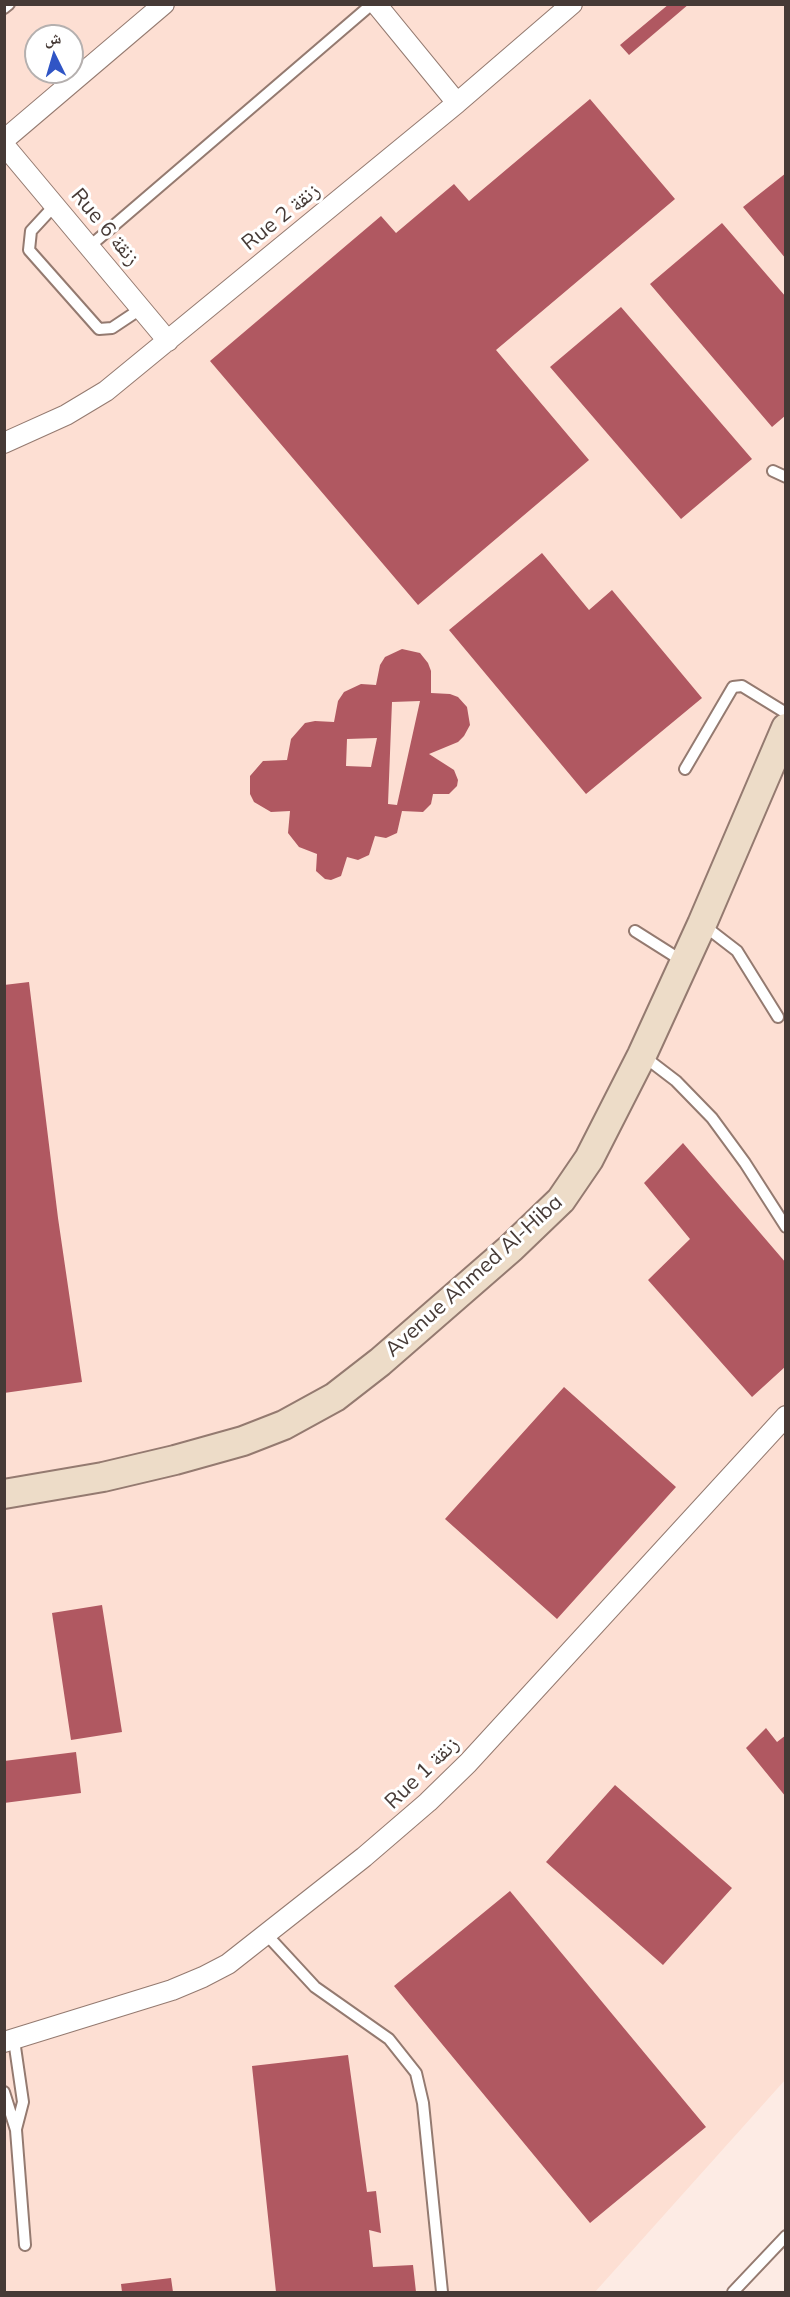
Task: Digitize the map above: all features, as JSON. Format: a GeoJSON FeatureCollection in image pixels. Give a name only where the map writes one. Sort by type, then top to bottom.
{"type":"FeatureCollection","features":[{"type":"Feature","properties":{"kind":"street"},"geometry":{"type":"LineString","coordinates":[[4,140],[164,4]]}},
{"type":"Feature","properties":{"kind":"street"},"geometry":{"type":"LineString","coordinates":[[374,4],[457,103]]}},
{"type":"Feature","properties":{"kind":"street","name":"Rue 2 زنقة"},"geometry":{"type":"LineString","coordinates":[[4,443],[66,415],[106,391],[457,103],[572,4]]}},
{"type":"Feature","properties":{"kind":"street","name":"Rue 6 زنقة"},"geometry":{"type":"LineString","coordinates":[[4,145],[168,341]]}},
{"type":"Feature","properties":{"kind":"street","name":"Avenue Ahmed Al-Hiba"},"geometry":{"type":"LineString","coordinates":[[4,1494],[103,1477],[243,1441],[284,1425],[335,1397],[435,1315],[561,1200],[590,1159],[642,1055],[702,924],[786,728]]}},
{"type":"Feature","properties":{"kind":"street","name":"Rue 1 زنقة"},"geometry":{"type":"LineString","coordinates":[[9,2041],[195,1981],[228,1964],[397,1830],[448,1783],[786,1416]]}},
{"type":"Feature","properties":{"kind":"lane"},"geometry":{"type":"LineString","coordinates":[[4,8],[9,4]]}},
{"type":"Feature","properties":{"kind":"lane"},"geometry":{"type":"LineString","coordinates":[[90,246],[374,4]]}},
{"type":"Feature","properties":{"kind":"lane"},"geometry":{"type":"LineString","coordinates":[[55,205],[31,231],[28,250],[99,329],[112,328],[141,308]]}},
{"type":"Feature","properties":{"kind":"lane"},"geometry":{"type":"LineString","coordinates":[[773,471],[786,477]]}},
{"type":"Feature","properties":{"kind":"lane"},"geometry":{"type":"LineString","coordinates":[[685,769],[733,687],[742,686],[786,713]]}},
{"type":"Feature","properties":{"kind":"lane"},"geometry":{"type":"LineString","coordinates":[[702,924],[737,951],[778,1017]]}},
{"type":"Feature","properties":{"kind":"lane"},"geometry":{"type":"LineString","coordinates":[[634,930],[685,962]]}},
{"type":"Feature","properties":{"kind":"lane"},"geometry":{"type":"LineString","coordinates":[[642,1055],[676,1081],[712,1118],[745,1163],[786,1227]]}},
{"type":"Feature","properties":{"kind":"lane"},"geometry":{"type":"LineString","coordinates":[[266,1934],[315,1986],[389,2039],[416,2073],[423,2103],[442,2292]]}},
{"type":"Feature","properties":{"kind":"lane"},"geometry":{"type":"LineString","coordinates":[[9,2041],[22,2102],[16,2130]]}},
{"type":"Feature","properties":{"kind":"lane"},"geometry":{"type":"LineString","coordinates":[[4,2092],[16,2130],[25,2245]]}},
{"type":"Feature","properties":{"kind":"lane"},"geometry":{"type":"LineString","coordinates":[[733,2292],[786,2236]]}},
{"type":"Feature","properties":{"kind":"shaded area"},"geometry":{"type":"Polygon","coordinates":[[[5,5],[785,5],[785,2080],[595,2292],[5,2292],[5,5]]]}},
{"type":"Feature","properties":{"kind":"building"},"geometry":{"type":"Polygon","coordinates":[[[669,4],[689,4],[629,55],[620,45],[669,4]]]}},
{"type":"Feature","properties":{"kind":"building"},"geometry":{"type":"Polygon","coordinates":[[[590,99],[675,199],[496,350],[589,460],[418,605],[210,361],[381,216],[396,233],[454,184],[469,201],[590,99]]]}},
{"type":"Feature","properties":{"kind":"building"},"geometry":{"type":"Polygon","coordinates":[[[786,173],[786,259],[743,207],[786,173]]]}},
{"type":"Feature","properties":{"kind":"building"},"geometry":{"type":"Polygon","coordinates":[[[722,223],[786,297],[786,415],[772,427],[650,284],[722,223]]]}},
{"type":"Feature","properties":{"kind":"building"},"geometry":{"type":"Polygon","coordinates":[[[621,307],[752,459],[681,519],[550,367],[621,307]]]}},
{"type":"Feature","properties":{"kind":"building"},"geometry":{"type":"Polygon","coordinates":[[[542,553],[589,610],[612,590],[702,698],[586,794],[449,630],[542,553]]]}},
{"type":"Feature","properties":{"kind":"building"},"geometry":{"type":"Polygon","coordinates":[[[402,649],[420,653],[431,671],[431,693],[458,697],[467,707],[470,725],[464,736],[458,742],[429,754],[454,770],[458,780],[457,786],[449,794],[433,794],[431,804],[423,812],[402,811],[397,833],[386,838],[375,836],[369,855],[358,860],[347,857],[341,876],[331,880],[325,879],[316,871],[317,854],[299,847],[288,833],[290,811],[271,812],[254,802],[250,794],[250,776],[263,761],[287,760],[291,739],[305,723],[334,722],[338,701],[344,692],[361,684],[376,685],[380,665],[385,657],[402,649]],[[420,701],[392,702],[388,804],[397,805],[420,701]],[[377,738],[347,739],[346,766],[371,767],[377,738]]]}},
{"type":"Feature","properties":{"kind":"building"},"geometry":{"type":"Polygon","coordinates":[[[29,982],[58,1218],[82,1382],[4,1393],[4,985],[29,982]]]}},
{"type":"Feature","properties":{"kind":"building"},"geometry":{"type":"Polygon","coordinates":[[[683,1143],[786,1263],[786,1366],[752,1397],[648,1280],[690,1239],[644,1183],[683,1143]]]}},
{"type":"Feature","properties":{"kind":"building"},"geometry":{"type":"Polygon","coordinates":[[[564,1387],[676,1487],[557,1619],[445,1519],[564,1387]]]}},
{"type":"Feature","properties":{"kind":"building"},"geometry":{"type":"Polygon","coordinates":[[[102,1605],[122,1732],[71,1740],[52,1613],[102,1605]]]}},
{"type":"Feature","properties":{"kind":"building"},"geometry":{"type":"Polygon","coordinates":[[[766,1728],[777,1742],[786,1735],[786,1797],[746,1748],[766,1728]]]}},
{"type":"Feature","properties":{"kind":"building"},"geometry":{"type":"Polygon","coordinates":[[[76,1752],[81,1793],[4,1803],[4,1761],[76,1752]]]}},
{"type":"Feature","properties":{"kind":"building"},"geometry":{"type":"Polygon","coordinates":[[[615,1785],[732,1888],[663,1965],[546,1862],[615,1785]]]}},
{"type":"Feature","properties":{"kind":"building"},"geometry":{"type":"Polygon","coordinates":[[[510,1891],[706,2127],[590,2223],[394,1986],[510,1891]]]}},
{"type":"Feature","properties":{"kind":"building"},"geometry":{"type":"Polygon","coordinates":[[[348,2055],[367,2192],[376,2191],[381,2233],[369,2230],[373,2267],[413,2265],[416,2292],[276,2292],[252,2066],[348,2055]]]}},
{"type":"Feature","properties":{"kind":"building"},"geometry":{"type":"Polygon","coordinates":[[[171,2278],[173,2292],[122,2292],[121,2284],[171,2278]]]}}]}
